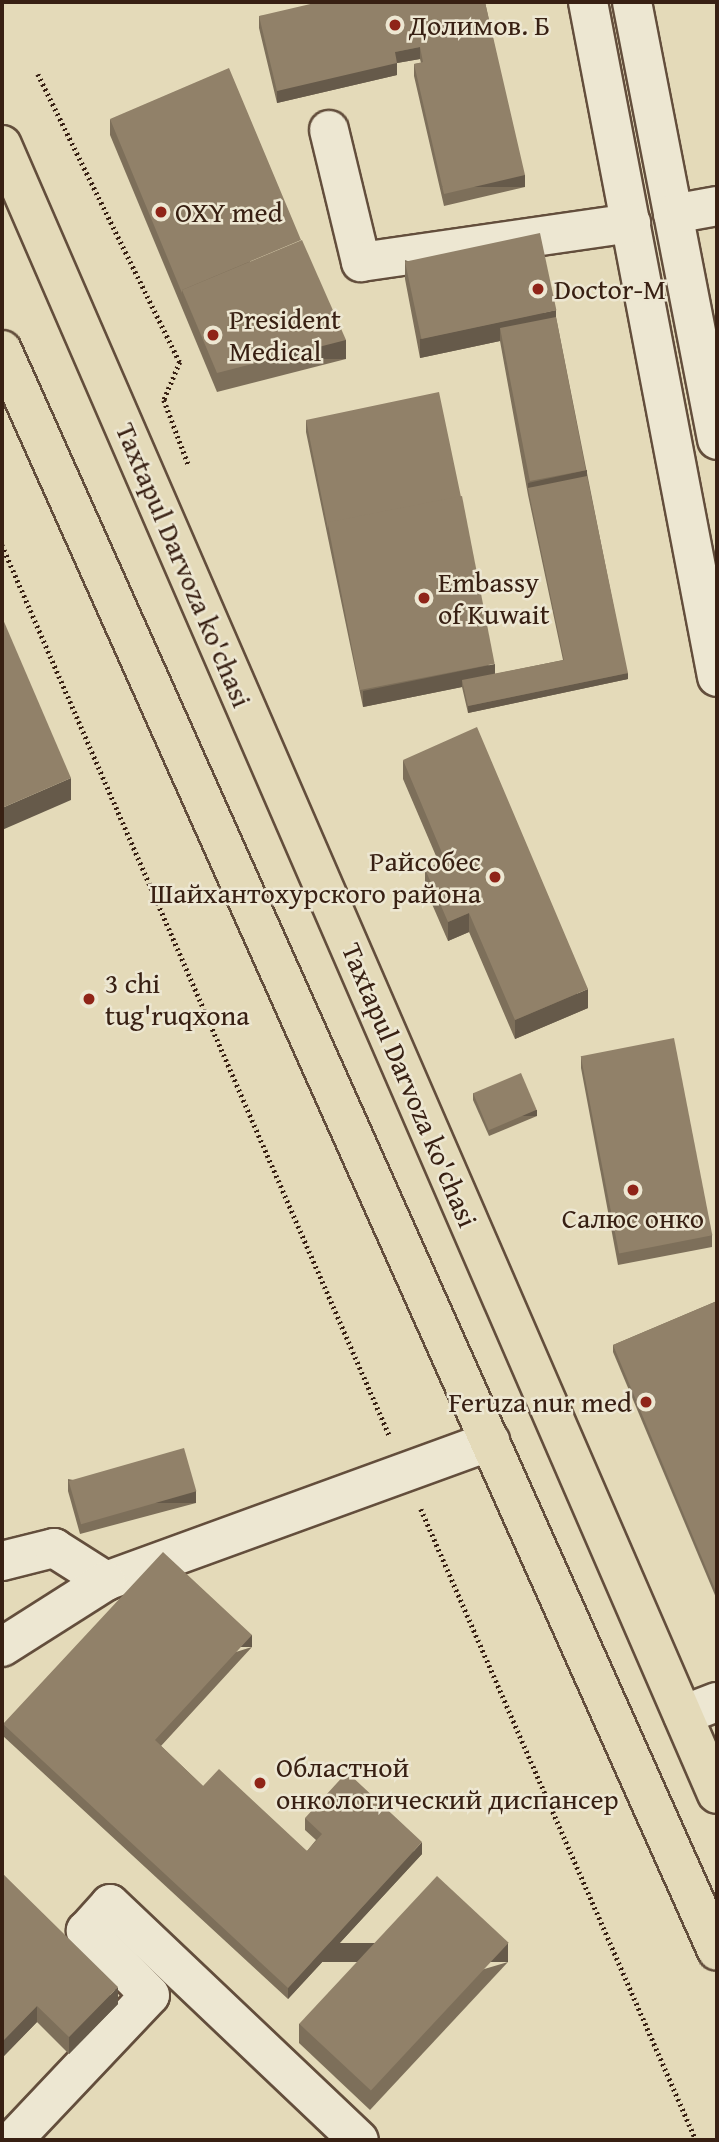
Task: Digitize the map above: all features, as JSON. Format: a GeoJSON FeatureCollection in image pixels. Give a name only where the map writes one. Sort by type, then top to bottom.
{"type":"FeatureCollection","features":[{"type":"Feature","properties":{"kind":"main road","name":"Taxtapul Darvoza ko'chasi"},"geometry":{"type":"LineString","coordinates":[[2,145],[700,1709],[717,1794]]}},
{"type":"Feature","properties":{"kind":"main road"},"geometry":{"type":"LineString","coordinates":[[2,350],[717,1951]]}},
{"type":"Feature","properties":{"kind":"street"},"geometry":{"type":"LineString","coordinates":[[588,2],[717,677]]}},
{"type":"Feature","properties":{"kind":"street"},"geometry":{"type":"LineString","coordinates":[[632,2],[717,440]]}},
{"type":"Feature","properties":{"kind":"street"},"geometry":{"type":"LineString","coordinates":[[329,130],[361,262],[631,223]]}},
{"type":"Feature","properties":{"kind":"street"},"geometry":{"type":"LineString","coordinates":[[673,214],[717,206]]}},
{"type":"Feature","properties":{"kind":"street"},"geometry":{"type":"LineString","coordinates":[[2,1647],[106,1581],[407,1475],[489,1441]]}},
{"type":"Feature","properties":{"kind":"street"},"geometry":{"type":"LineString","coordinates":[[2,1561],[54,1548],[106,1581]]}},
{"type":"Feature","properties":{"kind":"street"},"geometry":{"type":"LineString","coordinates":[[13,2140],[150,1996],[86,1931],[110,1904],[359,2140]]}},
{"type":"Feature","properties":{"kind":"path"},"geometry":{"type":"LineString","coordinates":[[2,545],[696,2140]]}},
{"type":"Feature","properties":{"kind":"building"},"geometry":{"type":"Polygon","coordinates":[[[319,2],[485,2],[525,175],[444,194],[414,64],[423,62],[420,47],[395,52],[397,63],[277,91],[259,16],[319,2]]]}},
{"type":"Feature","properties":{"kind":"building"},"geometry":{"type":"Polygon","coordinates":[[[229,68],[301,240],[182,290],[182,293],[110,119],[229,68]]]}},
{"type":"Feature","properties":{"kind":"building"},"geometry":{"type":"Polygon","coordinates":[[[540,233],[556,310],[421,339],[405,262],[540,233]]]}},
{"type":"Feature","properties":{"kind":"building"},"geometry":{"type":"Polygon","coordinates":[[[302,240],[346,340],[217,373],[182,290],[302,240]]]}},
{"type":"Feature","properties":{"kind":"building"},"geometry":{"type":"Polygon","coordinates":[[[556,317],[586,470],[530,481],[500,328],[556,317]]]}},
{"type":"Feature","properties":{"kind":"building"},"geometry":{"type":"Polygon","coordinates":[[[439,392],[461,497],[328,525],[328,529],[306,420],[439,392]]]}},
{"type":"Feature","properties":{"kind":"building"},"geometry":{"type":"Polygon","coordinates":[[[587,476],[628,673],[468,706],[462,680],[564,660],[528,488],[587,476]]]}},
{"type":"Feature","properties":{"kind":"building"},"geometry":{"type":"Polygon","coordinates":[[[462,496],[495,664],[360,690],[328,522],[462,496]]]}},
{"type":"Feature","properties":{"kind":"building"},"geometry":{"type":"Polygon","coordinates":[[[2,617],[71,778],[2,808],[2,617]]]}},
{"type":"Feature","properties":{"kind":"building"},"geometry":{"type":"Polygon","coordinates":[[[477,727],[588,989],[515,1020],[469,913],[448,922],[425,869],[445,860],[403,760],[477,727]]]}},
{"type":"Feature","properties":{"kind":"building"},"geometry":{"type":"Polygon","coordinates":[[[674,1038],[712,1235],[619,1253],[581,1056],[674,1038]]]}},
{"type":"Feature","properties":{"kind":"building"},"geometry":{"type":"Polygon","coordinates":[[[521,1073],[537,1110],[489,1130],[473,1093],[521,1073]]]}},
{"type":"Feature","properties":{"kind":"building"},"geometry":{"type":"Polygon","coordinates":[[[717,1301],[717,1594],[613,1345],[717,1301]]]}},
{"type":"Feature","properties":{"kind":"building"},"geometry":{"type":"Polygon","coordinates":[[[184,1448],[196,1491],[81,1524],[69,1481],[184,1448]]]}},
{"type":"Feature","properties":{"kind":"building"},"geometry":{"type":"Polygon","coordinates":[[[163,1552],[252,1635],[155,1740],[203,1786],[219,1769],[307,1851],[322,1834],[305,1818],[347,1772],[422,1842],[288,1988],[3,1724],[163,1552]]]}},
{"type":"Feature","properties":{"kind":"building"},"geometry":{"type":"Polygon","coordinates":[[[2,1873],[118,1987],[69,2037],[37,2006],[2,2042],[2,1873]]]}},
{"type":"Feature","properties":{"kind":"building"},"geometry":{"type":"Polygon","coordinates":[[[437,1876],[509,1943],[371,2091],[299,2024],[437,1876]]]}},
{"type":"Feature","properties":{"kind":"place","name":"Долимов. Б"},"geometry":{"type":"Point","coordinates":[395,25]}},
{"type":"Feature","properties":{"kind":"place","name":"OXY med"},"geometry":{"type":"Point","coordinates":[161,212]}},
{"type":"Feature","properties":{"kind":"place","name":"Doctor-M"},"geometry":{"type":"Point","coordinates":[538,289]}},
{"type":"Feature","properties":{"kind":"place","name":"President Medical"},"geometry":{"type":"Point","coordinates":[213,335]}},
{"type":"Feature","properties":{"kind":"place","name":"Embassy of Kuwait"},"geometry":{"type":"Point","coordinates":[424,598]}},
{"type":"Feature","properties":{"kind":"place","name":"Райсобес Шайхантохурского района"},"geometry":{"type":"Point","coordinates":[495,877]}},
{"type":"Feature","properties":{"kind":"place","name":"3 chi tug'ruqxona"},"geometry":{"type":"Point","coordinates":[89,999]}},
{"type":"Feature","properties":{"kind":"place","name":"Салюс онко"},"geometry":{"type":"Point","coordinates":[633,1190]}},
{"type":"Feature","properties":{"kind":"place","name":"Feruza nur med"},"geometry":{"type":"Point","coordinates":[646,1402]}},
{"type":"Feature","properties":{"kind":"place","name":"Областной онкологический диспансер"},"geometry":{"type":"Point","coordinates":[260,1783]}}]}
